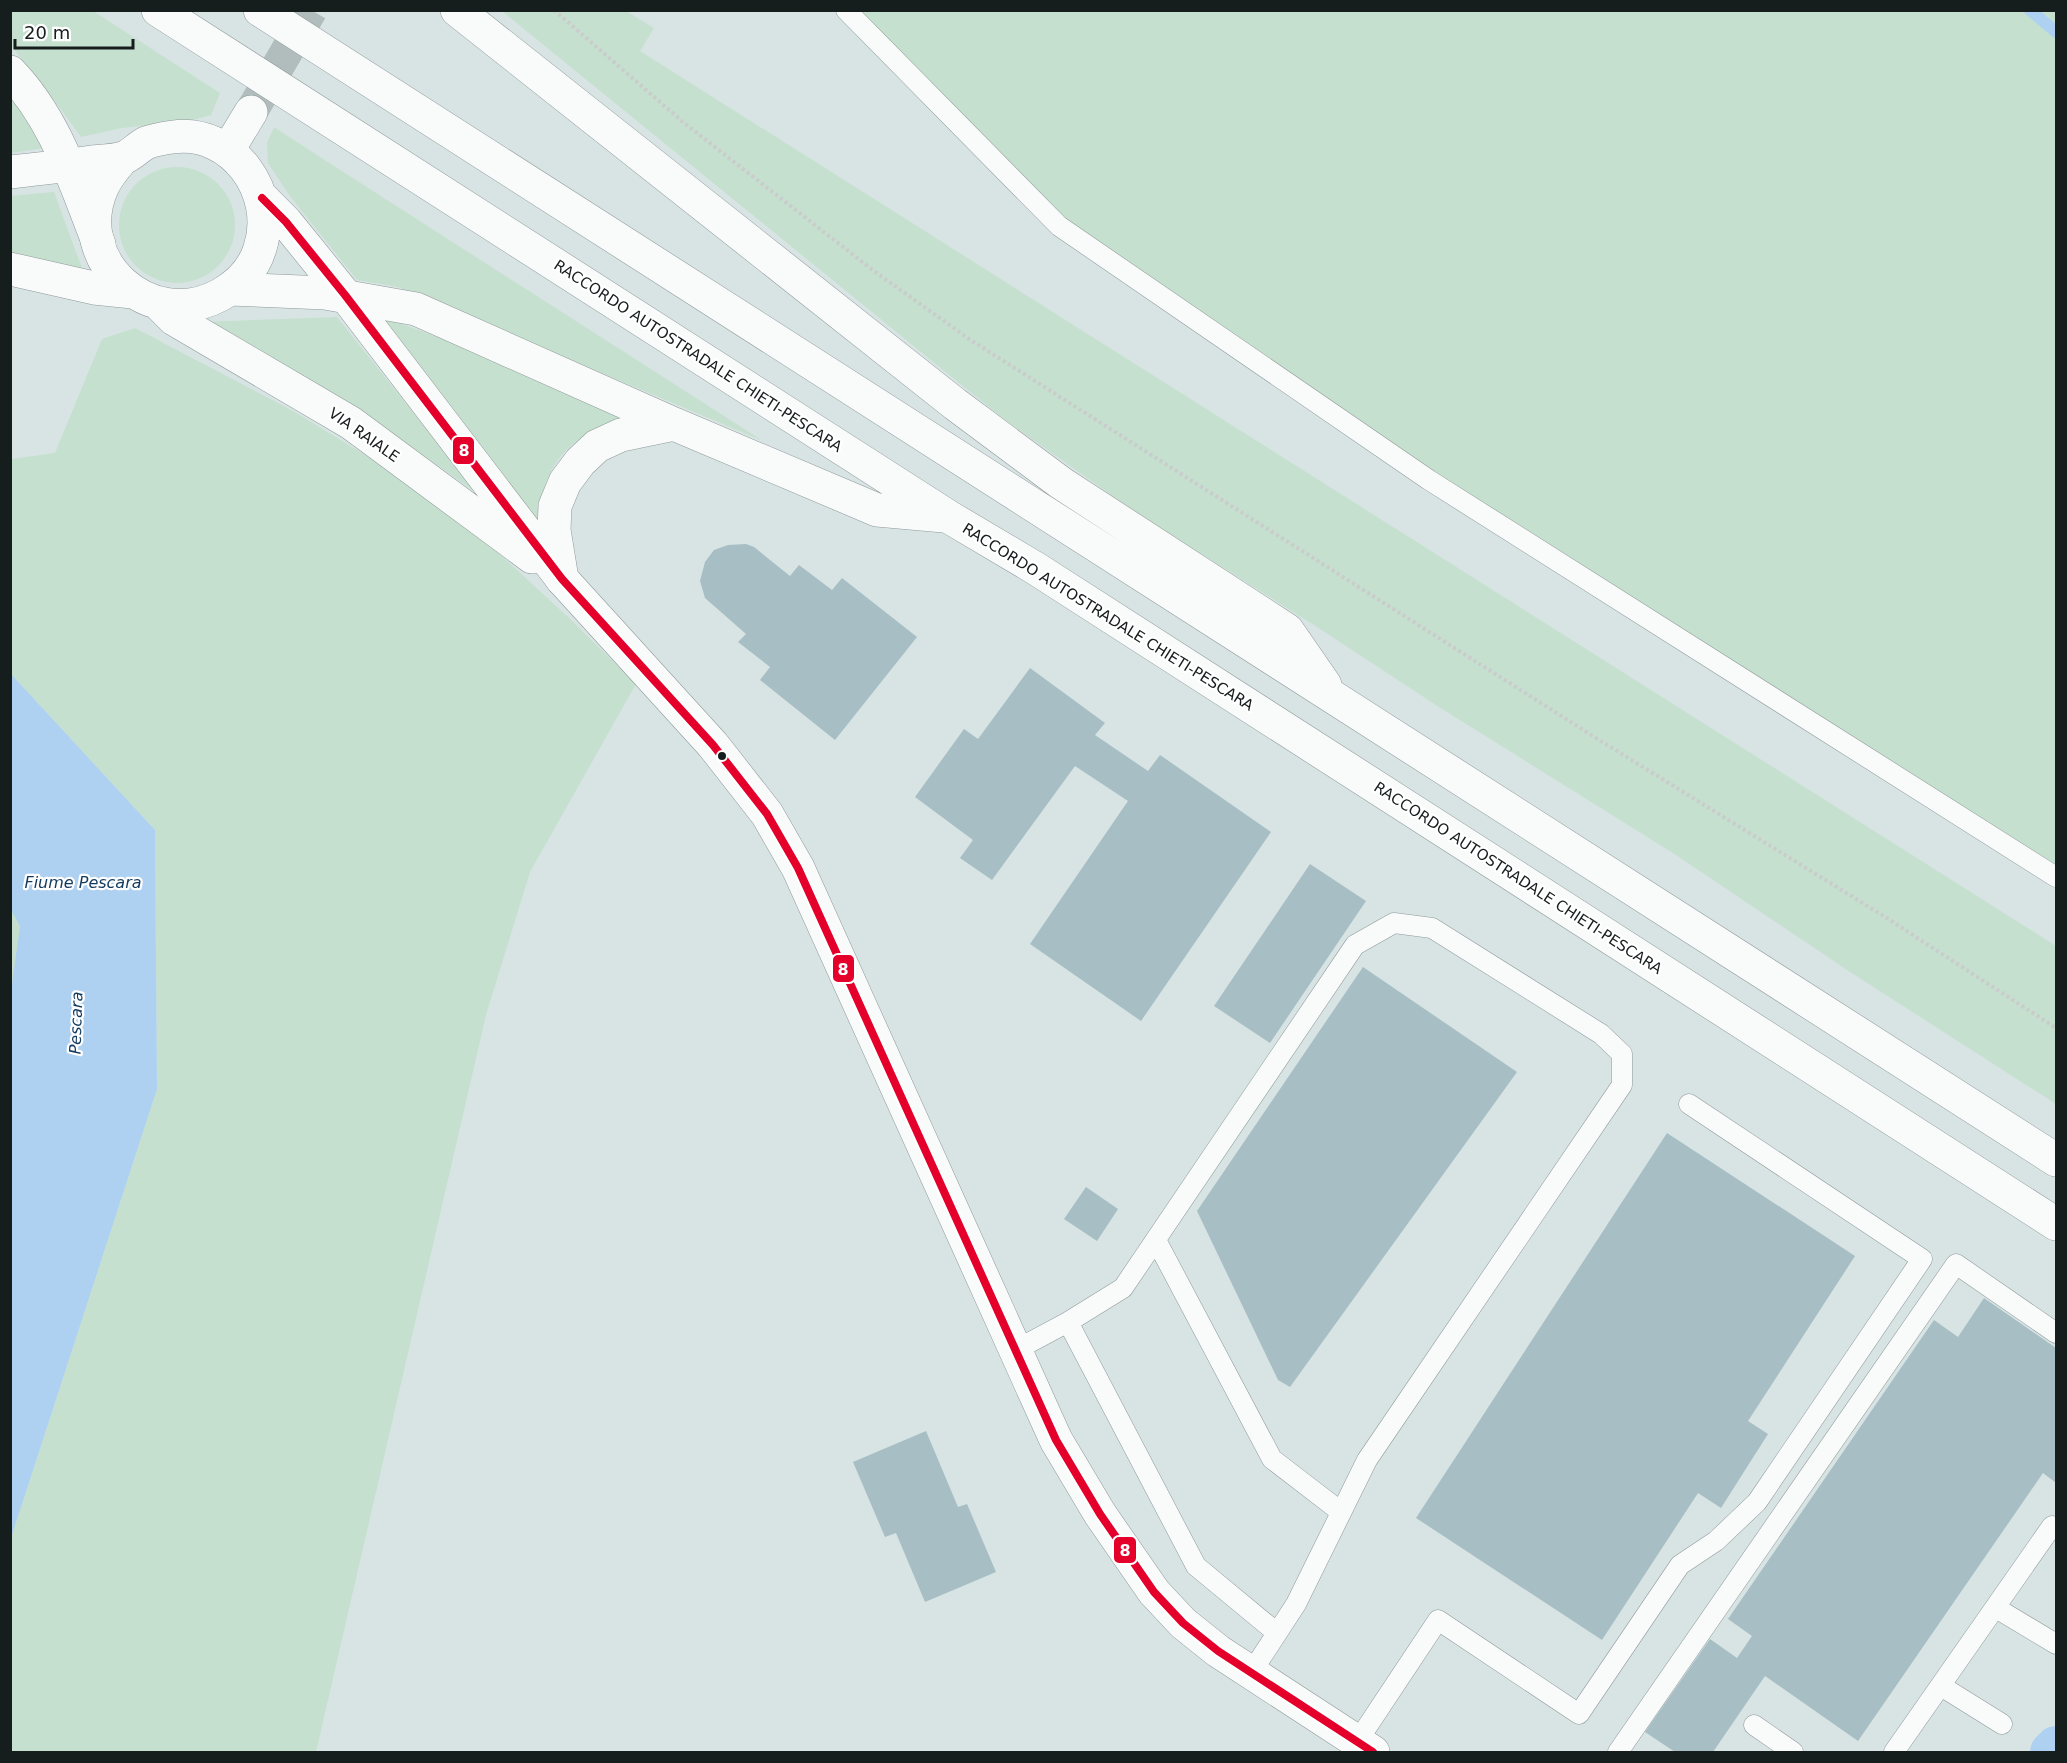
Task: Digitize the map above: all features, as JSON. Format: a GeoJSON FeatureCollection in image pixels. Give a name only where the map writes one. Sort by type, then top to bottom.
{"type":"FeatureCollection","features":[{"type":"Feature","properties":{"kind":"main road","name":"RACCORDO AUTOSTRADALE CHIETI-PESCARA"},"geometry":{"type":"LineString","coordinates":[[158,10],[949,517],[1035,568],[2056,1224]]}},
{"type":"Feature","properties":{"kind":"main road"},"geometry":{"type":"LineString","coordinates":[[260,10],[2056,1160]]}},
{"type":"Feature","properties":{"kind":"main road"},"geometry":{"type":"LineString","coordinates":[[457,10],[936,389],[1052,477],[1287,630],[1335,699]]}},
{"type":"Feature","properties":{"kind":"main road"},"geometry":{"type":"LineString","coordinates":[[10,72],[25,87],[57,139],[111,271],[145,298]]}},
{"type":"Feature","properties":{"kind":"main road"},"geometry":{"type":"LineString","coordinates":[[228,150],[251,112]]}},
{"type":"Feature","properties":{"kind":"main road"},"geometry":{"type":"LineString","coordinates":[[10,269],[183,306],[208,302],[230,290],[248,272],[260,249],[265,224],[261,198],[254,180],[243,164],[228,150],[202,139],[174,136],[146,143],[123,158],[110,172],[99,198],[96,225],[99,244]]}},
{"type":"Feature","properties":{"kind":"main road"},"geometry":{"type":"LineString","coordinates":[[10,172],[123,158]]}},
{"type":"Feature","properties":{"kind":"main road","name":"VIA RAIALE"},"geometry":{"type":"LineString","coordinates":[[261,198],[286,222],[345,296],[562,579],[713,745],[766,814],[798,868],[1056,1440],[1100,1514],[1154,1592],[1183,1623],[1218,1651],[1365,1747]]}},
{"type":"Feature","properties":{"kind":"main road"},"geometry":{"type":"LineString","coordinates":[[230,290],[326,293],[416,309],[674,424],[877,510],[949,517]]}},
{"type":"Feature","properties":{"kind":"main road","name":"VIA RAIALE"},"geometry":{"type":"LineString","coordinates":[[145,298],[174,319],[351,423],[562,579]]}},
{"type":"Feature","properties":{"kind":"main road"},"geometry":{"type":"LineString","coordinates":[[562,579],[554,530],[555,506],[565,482],[575,468],[597,446],[605,442],[621,435],[674,424]]}},
{"type":"Feature","properties":{"kind":"lane"},"geometry":{"type":"LineString","coordinates":[[846,10],[1059,226],[1429,480],[2056,877]]}},
{"type":"Feature","properties":{"kind":"lane"},"geometry":{"type":"LineString","coordinates":[[1014,1351],[1068,1322],[1123,1288],[1355,945],[1394,923],[1432,928],[1601,1034],[1622,1054],[1622,1085],[1367,1460],[1296,1604],[1251,1673]]}},
{"type":"Feature","properties":{"kind":"lane"},"geometry":{"type":"LineString","coordinates":[[1365,1747],[1438,1620],[1579,1714],[1680,1565],[1716,1541],[1757,1502],[1922,1258],[1689,1104]]}},
{"type":"Feature","properties":{"kind":"lane"},"geometry":{"type":"LineString","coordinates":[[1156,1240],[1272,1459],[1341,1512]]}},
{"type":"Feature","properties":{"kind":"lane"},"geometry":{"type":"LineString","coordinates":[[1618,1752],[1956,1264],[2056,1333]]}},
{"type":"Feature","properties":{"kind":"lane"},"geometry":{"type":"LineString","coordinates":[[1068,1322],[1196,1566],[1277,1633]]}},
{"type":"Feature","properties":{"kind":"lane"},"geometry":{"type":"LineString","coordinates":[[1894,1752],[2052,1526],[2056,1529]]}},
{"type":"Feature","properties":{"kind":"lane"},"geometry":{"type":"LineString","coordinates":[[1996,1608],[2056,1644]]}},
{"type":"Feature","properties":{"kind":"lane"},"geometry":{"type":"LineString","coordinates":[[1941,1686],[2002,1724]]}},
{"type":"Feature","properties":{"kind":"lane"},"geometry":{"type":"LineString","coordinates":[[1754,1725],[1793,1752]]}},
{"type":"Feature","properties":{"kind":"path"},"geometry":{"type":"LineString","coordinates":[[554,10],[684,123],[874,271],[969,339],[1596,738],[1882,915],[2056,1028]]}},
{"type":"Feature","properties":{"kind":"green space"},"geometry":{"type":"Polygon","coordinates":[[[10,11],[93,11],[220,93],[211,115],[189,121],[122,128],[81,137],[11,46],[10,11]]]}},
{"type":"Feature","properties":{"kind":"green space"},"geometry":{"type":"Polygon","coordinates":[[[502,11],[626,11],[654,28],[640,51],[2056,946],[2056,1104],[1850,972],[1676,855],[1439,707],[1134,511],[1008,422],[502,11]]]}},
{"type":"Feature","properties":{"kind":"green space"},"geometry":{"type":"Polygon","coordinates":[[[846,11],[2056,11],[2056,877],[1429,480],[1059,226],[846,11]]]}},
{"type":"Feature","properties":{"kind":"green space"},"geometry":{"type":"Polygon","coordinates":[[[10,93],[44,148],[11,153],[10,93]]]}},
{"type":"Feature","properties":{"kind":"green space"},"geometry":{"type":"Polygon","coordinates":[[[274,127],[763,441],[398,287],[357,280],[289,195],[268,163],[267,143],[274,127]]]}},
{"type":"Feature","properties":{"kind":"green space"},"geometry":{"type":"Polygon","coordinates":[[[177,167],[199,172],[218,184],[230,203],[235,225],[230,247],[218,266],[199,278],[177,283],[155,278],[136,266],[124,247],[119,225],[124,203],[136,184],[155,172],[177,167]]]}},
{"type":"Feature","properties":{"kind":"green space"},"geometry":{"type":"Polygon","coordinates":[[[54,192],[83,271],[11,252],[10,196],[54,192]]]}},
{"type":"Feature","properties":{"kind":"green space"},"geometry":{"type":"Polygon","coordinates":[[[337,317],[478,494],[354,408],[201,322],[337,317]]]}},
{"type":"Feature","properties":{"kind":"green space"},"geometry":{"type":"Polygon","coordinates":[[[383,317],[451,342],[622,418],[587,434],[573,443],[562,455],[546,483],[538,520],[383,317]]]}},
{"type":"Feature","properties":{"kind":"green space"},"geometry":{"type":"Polygon","coordinates":[[[135,328],[293,411],[380,464],[494,549],[636,684],[530,872],[486,1015],[316,1752],[11,1752],[11,1538],[157,1089],[155,830],[11,674],[11,459],[55,453],[102,339],[135,328]]]}},
{"type":"Feature","properties":{"kind":"green space"},"geometry":{"type":"Polygon","coordinates":[[[11,908],[20,926],[11,998],[11,908]]]}},
{"type":"Feature","properties":{"kind":"water","name":"Fiume Pescara"},"geometry":{"type":"Polygon","coordinates":[[[11,674],[155,830],[157,1089],[11,1538],[10,998],[20,926],[10,908],[11,674]]]}},
{"type":"Feature","properties":{"kind":"building"},"geometry":{"type":"Polygon","coordinates":[[[746,544],[754,547],[790,576],[799,565],[832,590],[842,578],[917,637],[835,740],[760,680],[770,667],[738,642],[746,634],[705,598],[700,581],[705,562],[714,550],[728,545],[746,544]]]}},
{"type":"Feature","properties":{"kind":"building"},"geometry":{"type":"Polygon","coordinates":[[[1030,668],[1105,723],[1095,735],[1148,771],[1160,755],[1271,832],[1141,1021],[1030,944],[1128,801],[1075,766],[992,880],[960,858],[973,840],[915,797],[964,729],[978,739],[1030,668]]]}},
{"type":"Feature","properties":{"kind":"building"},"geometry":{"type":"Polygon","coordinates":[[[1310,864],[1366,901],[1270,1043],[1214,1006],[1310,864]]]}},
{"type":"Feature","properties":{"kind":"building"},"geometry":{"type":"Polygon","coordinates":[[[1363,967],[1517,1072],[1290,1387],[1278,1380],[1197,1211],[1363,967]]]}},
{"type":"Feature","properties":{"kind":"building"},"geometry":{"type":"Polygon","coordinates":[[[1667,1133],[1855,1256],[1748,1421],[1768,1434],[1721,1508],[1698,1493],[1602,1640],[1416,1518],[1667,1133]]]}},
{"type":"Feature","properties":{"kind":"building"},"geometry":{"type":"Polygon","coordinates":[[[1086,1187],[1118,1209],[1097,1241],[1064,1219],[1086,1187]]]}},
{"type":"Feature","properties":{"kind":"building"},"geometry":{"type":"Polygon","coordinates":[[[1984,1298],[2056,1348],[2056,1483],[2043,1473],[1858,1741],[1765,1676],[1713,1752],[1675,1752],[1645,1732],[1710,1639],[1737,1658],[1752,1636],[1728,1619],[1934,1320],[1958,1337],[1984,1298]]]}},
{"type":"Feature","properties":{"kind":"building"},"geometry":{"type":"Polygon","coordinates":[[[926,1431],[958,1507],[967,1504],[996,1572],[925,1602],[896,1533],[885,1537],[853,1462],[926,1431]]]}},
{"type":"Feature","properties":{"kind":"waterway"},"geometry":{"type":"LineString","coordinates":[[2030,10],[2056,32]]}},
{"type":"Feature","properties":{"kind":"waterway"},"geometry":{"type":"LineString","coordinates":[[2051,1752],[2056,1747]]}},
{"type":"Feature","properties":{"kind":"tunnel"},"geometry":{"type":"LineString","coordinates":[[251,112],[311,10]]}},
{"type":"Feature","properties":{"kind":"transit line","name":"8"},"geometry":{"type":"LineString","coordinates":[[262,198],[286,222],[345,295],[562,579],[713,745],[767,814],[798,868],[1056,1440],[1100,1514],[1154,1592],[1183,1623],[1218,1651],[1373,1752]]}},
{"type":"Feature","properties":{"kind":"water label","name":"Pescara"},"geometry":{"type":"Point","coordinates":[76,1023]}}]}
